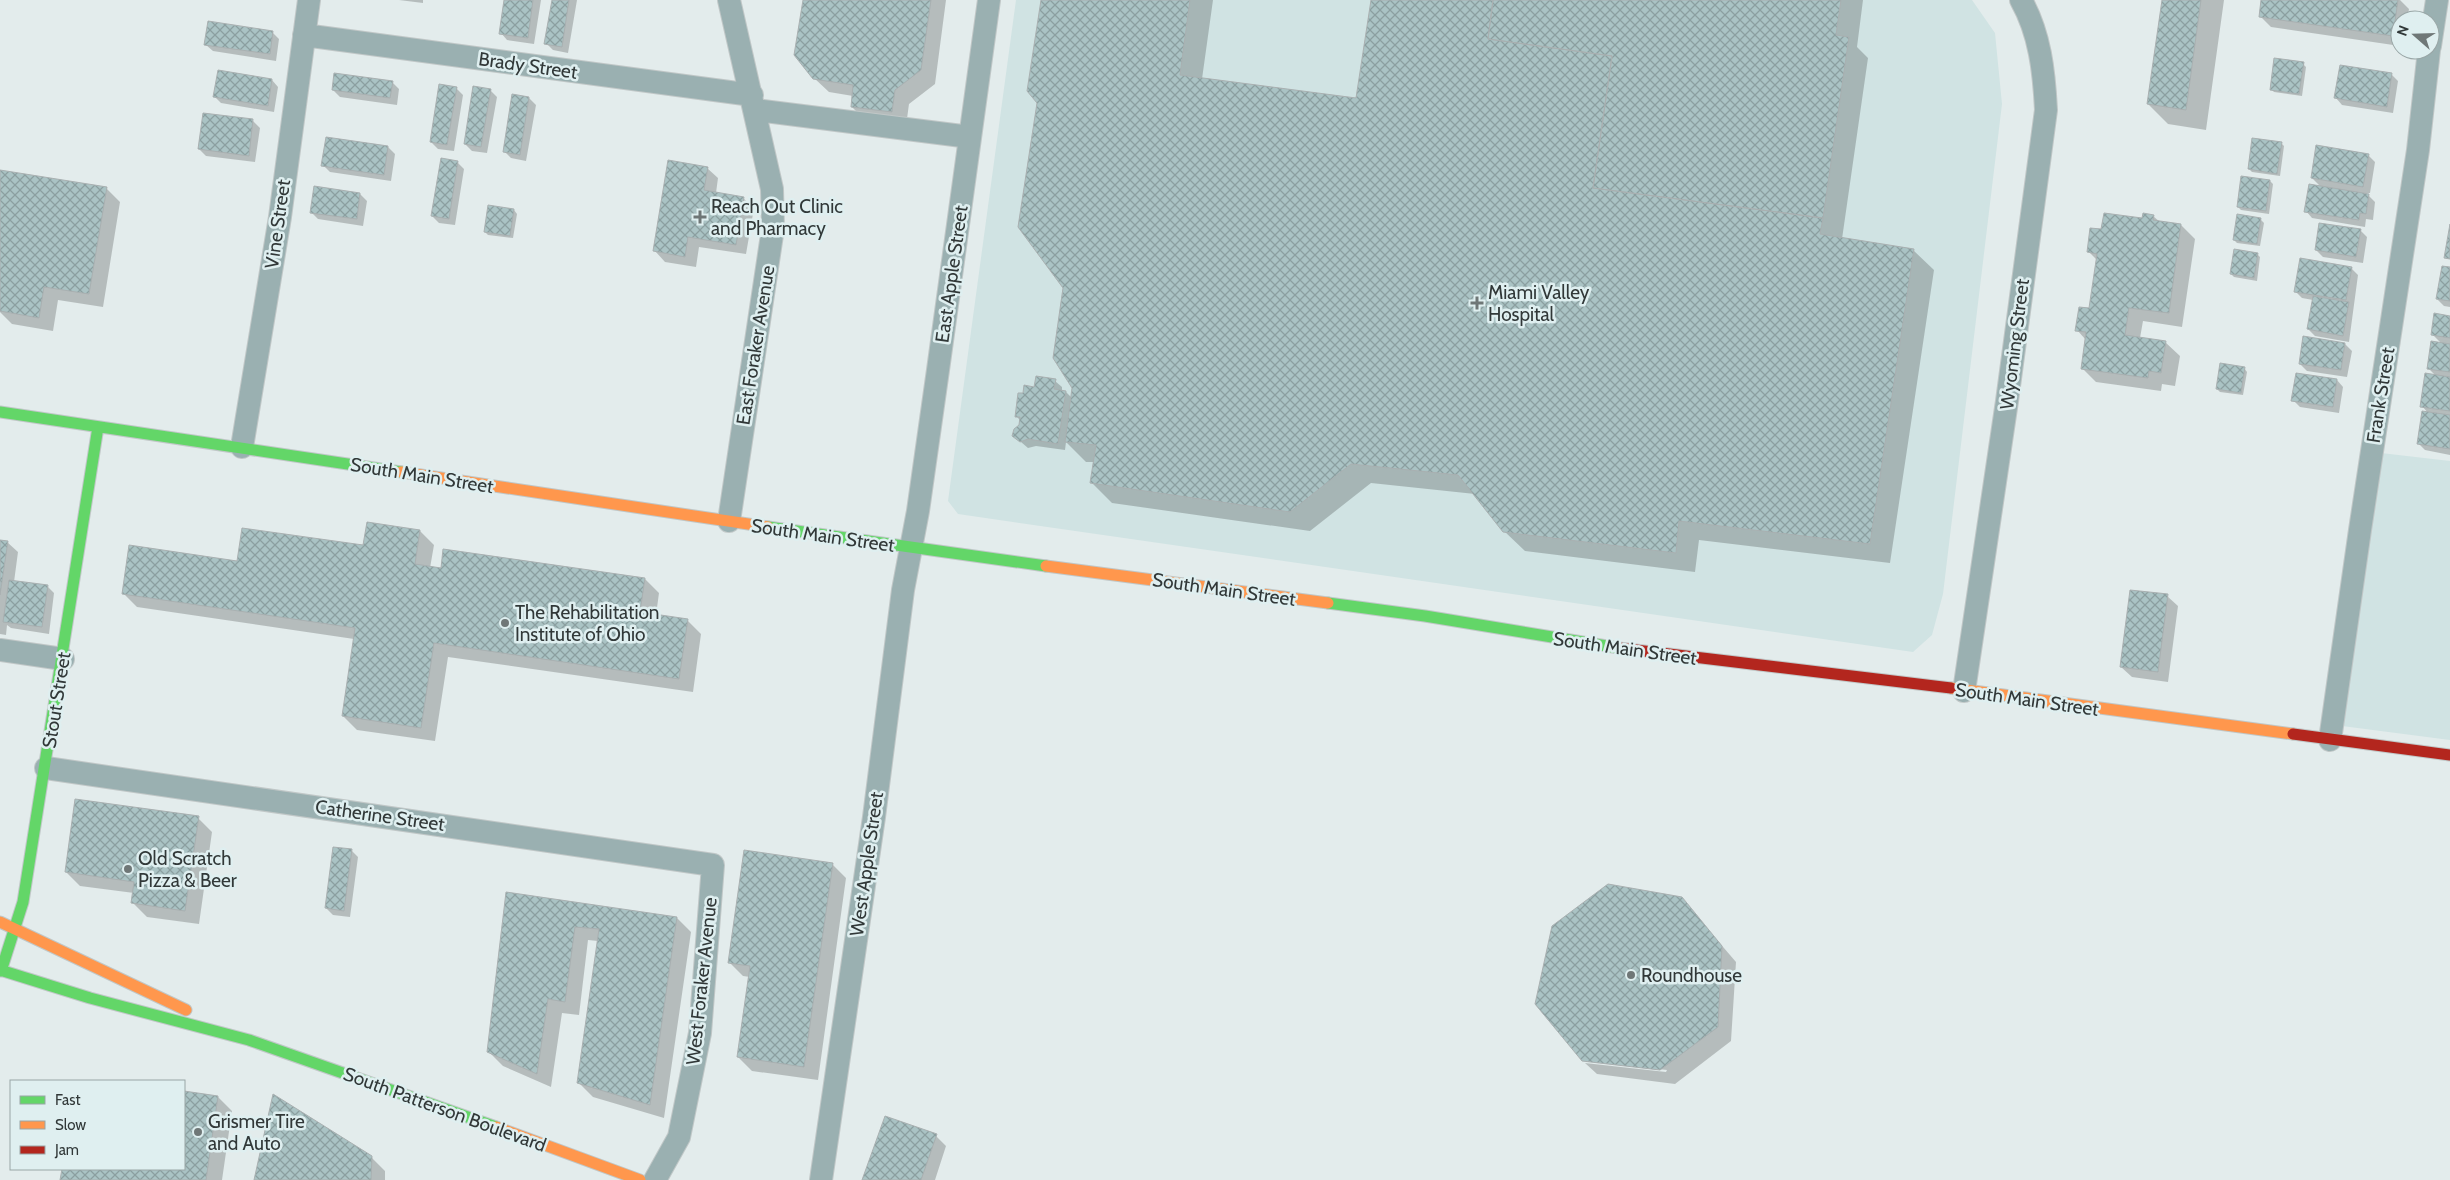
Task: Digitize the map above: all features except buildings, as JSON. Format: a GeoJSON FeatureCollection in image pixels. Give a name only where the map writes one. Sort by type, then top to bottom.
{"type":"FeatureCollection","features":[{"type":"Feature","properties":{"kind":"main road","name":"South Main Street"},"geometry":{"type":"LineString","coordinates":[[0,412],[910,547],[1425,616],[1618,648],[1925,684],[1964,691],[2450,755]]}},
{"type":"Feature","properties":{"kind":"main road","name":"Stout Street"},"geometry":{"type":"LineString","coordinates":[[0,971],[23,902],[46,768],[98,427]]}},
{"type":"Feature","properties":{"kind":"main road","name":"South Patterson Boulevard"},"geometry":{"type":"LineString","coordinates":[[0,922],[249,1040]]}},
{"type":"Feature","properties":{"kind":"main road","name":"South Patterson Boulevard"},"geometry":{"type":"LineString","coordinates":[[0,971],[90,998],[249,1040],[395,1090],[640,1180]]}},
{"type":"Feature","properties":{"kind":"street","name":"Vine Street"},"geometry":{"type":"LineString","coordinates":[[242,447],[273,262],[309,0]]}},
{"type":"Feature","properties":{"kind":"street","name":"East Foraker Avenue"},"geometry":{"type":"LineString","coordinates":[[729,0],[754,103],[772,189],[773,228],[729,521]]}},
{"type":"Feature","properties":{"kind":"street","name":"East Apple Street"},"geometry":{"type":"LineString","coordinates":[[910,547],[918,511],[989,0]]}},
{"type":"Feature","properties":{"kind":"street","name":"Wyoming Street"},"geometry":{"type":"LineString","coordinates":[[1964,691],[2007,400],[2046,110],[2044,75],[2037,36],[2021,0]]}},
{"type":"Feature","properties":{"kind":"street","name":"Brady Street"},"geometry":{"type":"LineString","coordinates":[[304,35],[970,137]]}},
{"type":"Feature","properties":{"kind":"street","name":"Frank Street"},"geometry":{"type":"LineString","coordinates":[[2330,740],[2418,150],[2429,60]]}},
{"type":"Feature","properties":{"kind":"street","name":"West Apple Street"},"geometry":{"type":"LineString","coordinates":[[821,1180],[874,817],[910,547]]}},
{"type":"Feature","properties":{"kind":"street"},"geometry":{"type":"LineString","coordinates":[[0,650],[62,658]]}},
{"type":"Feature","properties":{"kind":"street","name":"Catherine Street"},"geometry":{"type":"LineString","coordinates":[[46,768],[450,825],[713,865]]}},
{"type":"Feature","properties":{"kind":"street","name":"West Foraker Avenue"},"geometry":{"type":"LineString","coordinates":[[655,1180],[679,1137],[700,1033],[713,865]]}},
{"type":"Feature","properties":{"kind":"shaded area","name":"Miami Valley Hospital"},"geometry":{"type":"Polygon","coordinates":[[[1016,0],[1972,0],[1995,33],[2002,104],[1943,594],[1932,635],[1913,652],[958,514],[948,501],[1016,0]]]}},
{"type":"Feature","properties":{"kind":"shaded area"},"geometry":{"type":"Polygon","coordinates":[[[2381,453],[2450,461],[2450,740],[2342,726],[2381,453]]]}},
{"type":"Feature","properties":{"kind":"traffic: fast"},"geometry":{"type":"LineString","coordinates":[[0,412],[401,472]]}},
{"type":"Feature","properties":{"kind":"traffic: fast"},"geometry":{"type":"LineString","coordinates":[[1,971],[23,902],[98,427]]}},
{"type":"Feature","properties":{"kind":"traffic: fast"},"geometry":{"type":"LineString","coordinates":[[768,527],[1046,566]]}},
{"type":"Feature","properties":{"kind":"traffic: fast"},"geometry":{"type":"LineString","coordinates":[[1328,603],[1425,616],[1619,648]]}},
{"type":"Feature","properties":{"kind":"traffic: fast"},"geometry":{"type":"LineString","coordinates":[[0,970],[90,998],[249,1040],[496,1127]]}},
{"type":"Feature","properties":{"kind":"traffic: slow"},"geometry":{"type":"LineString","coordinates":[[401,472],[768,527]]}},
{"type":"Feature","properties":{"kind":"traffic: slow"},"geometry":{"type":"LineString","coordinates":[[1046,566],[1328,603]]}},
{"type":"Feature","properties":{"kind":"traffic: slow"},"geometry":{"type":"LineString","coordinates":[[1951,688],[2293,734]]}},
{"type":"Feature","properties":{"kind":"traffic: slow"},"geometry":{"type":"LineString","coordinates":[[0,922],[186,1010]]}},
{"type":"Feature","properties":{"kind":"traffic: slow"},"geometry":{"type":"LineString","coordinates":[[496,1127],[640,1180]]}},
{"type":"Feature","properties":{"kind":"traffic: jam"},"geometry":{"type":"LineString","coordinates":[[1619,648],[1951,688]]}},
{"type":"Feature","properties":{"kind":"traffic: jam"},"geometry":{"type":"LineString","coordinates":[[2293,734],[2450,755]]}},
{"type":"Feature","properties":{"kind":"place","name":"Reach Out Clinic and Pharmacy"},"geometry":{"type":"Point","coordinates":[700,217]}},
{"type":"Feature","properties":{"kind":"place","name":"Miami Valley Hospital"},"geometry":{"type":"Point","coordinates":[1477,303]}},
{"type":"Feature","properties":{"kind":"place","name":"The Rehabilitation Institute of Ohio"},"geometry":{"type":"Point","coordinates":[505,623]}},
{"type":"Feature","properties":{"kind":"place","name":"Old Scratch Pizza & Beer"},"geometry":{"type":"Point","coordinates":[128,869]}},
{"type":"Feature","properties":{"kind":"place","name":"Roundhouse"},"geometry":{"type":"Point","coordinates":[1631,975]}},
{"type":"Feature","properties":{"kind":"place","name":"Grismer Tire and Auto"},"geometry":{"type":"Point","coordinates":[198,1132]}}]}
